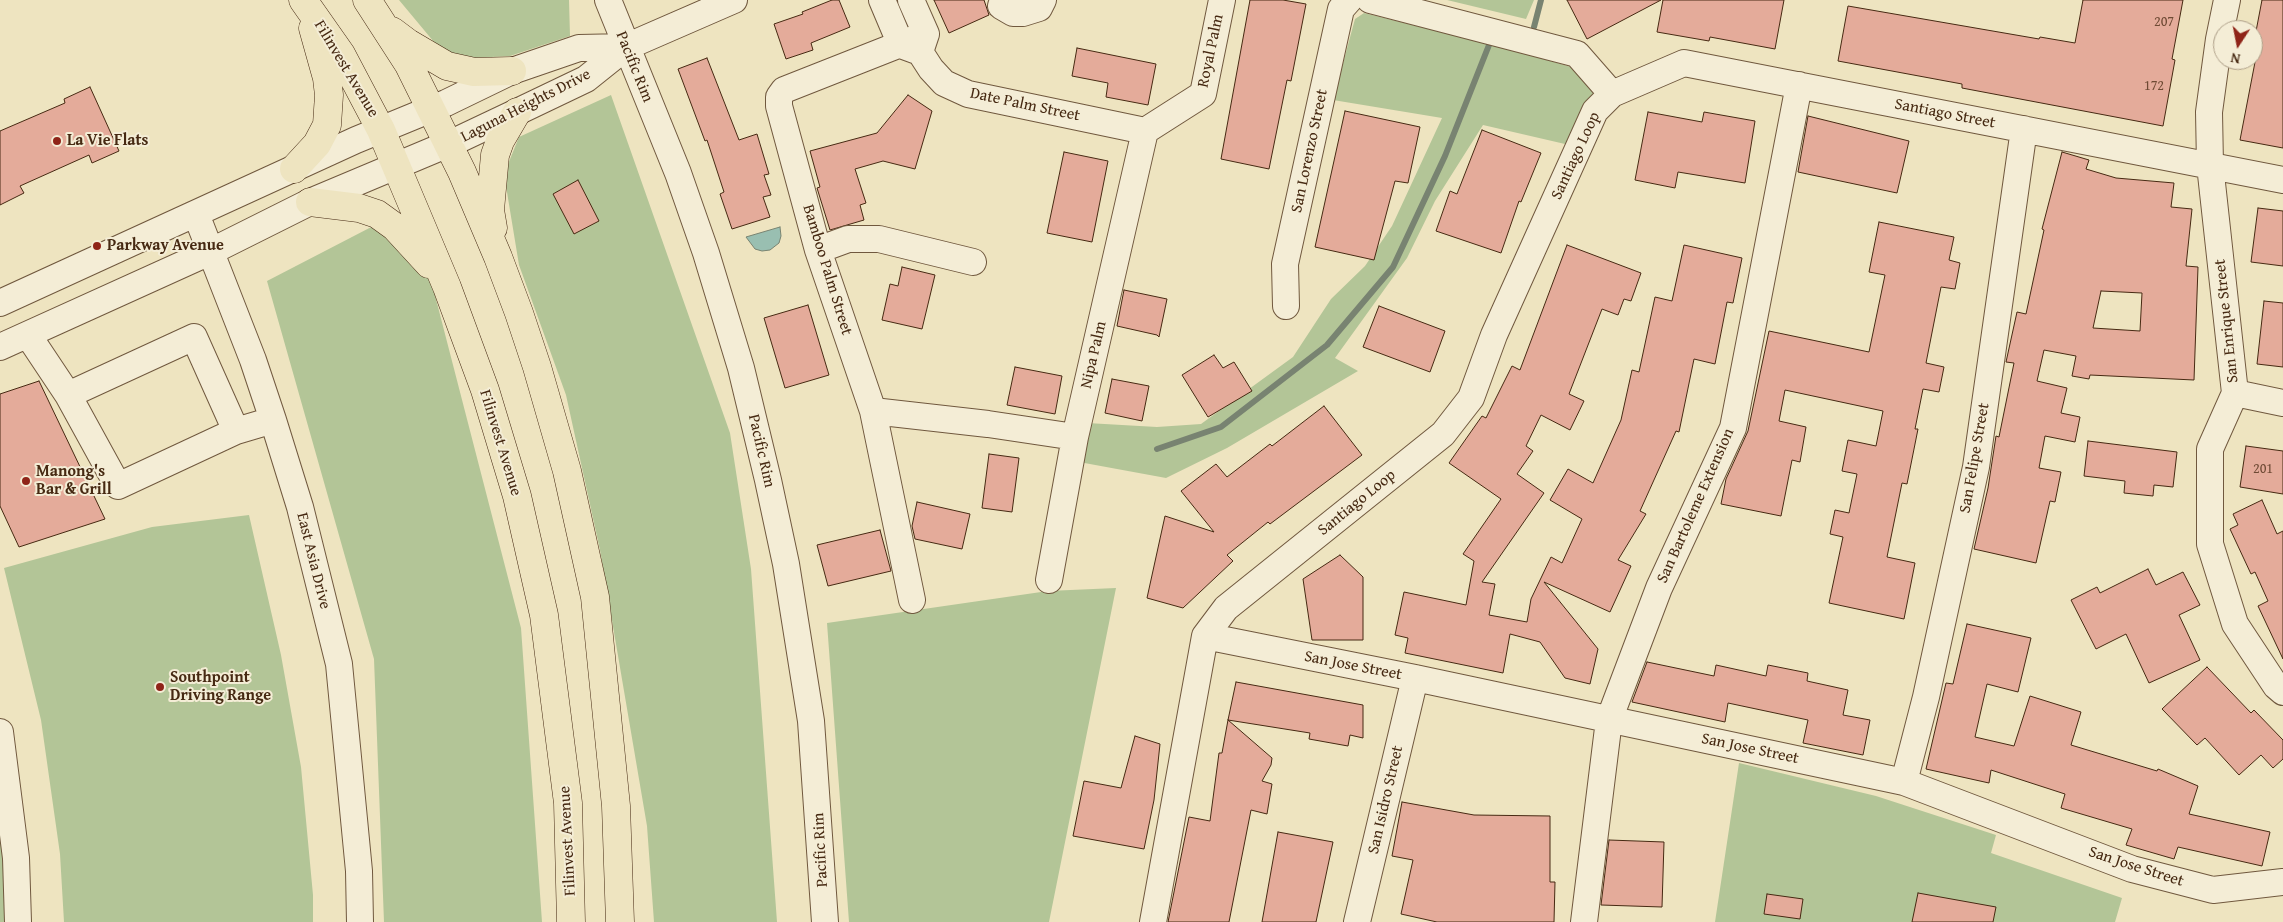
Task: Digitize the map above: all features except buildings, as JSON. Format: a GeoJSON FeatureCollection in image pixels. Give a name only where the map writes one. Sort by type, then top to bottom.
{"type":"FeatureCollection","features":[{"type":"Feature","properties":{"kind":"main road","name":"Filinvest Avenue"},"geometry":{"type":"LineString","coordinates":[[304,1],[341,54],[381,130],[447,287],[485,390],[517,496],[544,615],[568,803],[571,922]]}},
{"type":"Feature","properties":{"kind":"main road"},"geometry":{"type":"LineString","coordinates":[[294,169],[323,135],[328,110],[327,78],[304,1]]}},
{"type":"Feature","properties":{"kind":"main road"},"geometry":{"type":"LineString","coordinates":[[374,11],[408,43],[447,66],[474,72],[512,71]]}},
{"type":"Feature","properties":{"kind":"main road"},"geometry":{"type":"LineString","coordinates":[[374,11],[409,65],[431,108],[498,257],[545,395],[567,472],[596,597],[616,806],[620,922]]}},
{"type":"Feature","properties":{"kind":"main road"},"geometry":{"type":"LineString","coordinates":[[498,257],[490,210],[493,167],[500,141],[517,112]]}},
{"type":"Feature","properties":{"kind":"main road"},"geometry":{"type":"LineString","coordinates":[[310,202],[359,208],[377,214],[396,227],[411,241],[447,287]]}},
{"type":"Feature","properties":{"kind":"street","name":"Pacific Rim"},"geometry":{"type":"LineString","coordinates":[[608,0],[678,173],[706,253],[742,368],[787,573],[811,720],[825,922]]}},
{"type":"Feature","properties":{"kind":"street","name":"Laguna Heights Drive"},"geometry":{"type":"LineString","coordinates":[[448,144],[586,79],[626,47],[734,0]]}},
{"type":"Feature","properties":{"kind":"street","name":"Date Palm Street"},"geometry":{"type":"LineString","coordinates":[[882,0],[916,44],[931,69],[944,83],[968,94],[1145,131]]}},
{"type":"Feature","properties":{"kind":"street","name":"Date Palm Street"},"geometry":{"type":"LineString","coordinates":[[911,0],[916,44]]}},
{"type":"Feature","properties":{"kind":"street"},"geometry":{"type":"LineString","coordinates":[[1003,0],[1002,6],[1013,13],[1039,8],[1043,0]]}},
{"type":"Feature","properties":{"kind":"street","name":"Royal Palm"},"geometry":{"type":"LineString","coordinates":[[1145,131],[1203,94],[1222,0]]}},
{"type":"Feature","properties":{"kind":"street","name":"San Lorenzo Street"},"geometry":{"type":"LineString","coordinates":[[1286,306],[1285,264],[1341,9],[1349,0]]}},
{"type":"Feature","properties":{"kind":"street"},"geometry":{"type":"LineString","coordinates":[[1370,0],[1576,54],[1612,94]]}},
{"type":"Feature","properties":{"kind":"street","name":"San Enrique Street"},"geometry":{"type":"LineString","coordinates":[[2227,0],[2219,39],[2209,112],[2210,165],[2235,393],[2210,449],[2210,544],[2235,624],[2276,686],[2283,692]]}},
{"type":"Feature","properties":{"kind":"street","name":"Bamboo Palm Street"},"geometry":{"type":"LineString","coordinates":[[912,600],[873,411],[818,250],[779,106],[780,97],[784,90],[916,44]]}},
{"type":"Feature","properties":{"kind":"street","name":"Laguna Heights Drive"},"geometry":{"type":"LineString","coordinates":[[431,108],[446,103],[512,71],[579,48],[626,47]]}},
{"type":"Feature","properties":{"kind":"street","name":"Santiago Street"},"geometry":{"type":"LineString","coordinates":[[1612,94],[1684,63],[2283,180]]}},
{"type":"Feature","properties":{"kind":"street","name":"San Bartoleme Extension"},"geometry":{"type":"LineString","coordinates":[[1584,922],[1609,720],[1659,588],[1733,428],[1799,85]]}},
{"type":"Feature","properties":{"kind":"street","name":"Santiago Loop"},"geometry":{"type":"LineString","coordinates":[[1153,922],[1205,636],[1226,608],[1443,434],[1471,398],[1494,335],[1594,111],[1612,94]]}},
{"type":"Feature","properties":{"kind":"street"},"geometry":{"type":"LineString","coordinates":[[0,303],[431,108]]}},
{"type":"Feature","properties":{"kind":"street","name":"San Felipe Street"},"geometry":{"type":"LineString","coordinates":[[1904,782],[1926,696],[1976,467],[2024,129]]}},
{"type":"Feature","properties":{"kind":"street","name":"Nipa Palm"},"geometry":{"type":"LineString","coordinates":[[1049,580],[1075,437],[1145,131]]}},
{"type":"Feature","properties":{"kind":"street"},"geometry":{"type":"LineString","coordinates":[[0,347],[28,336],[212,251],[310,202],[448,144]]}},
{"type":"Feature","properties":{"kind":"street","name":"East Asia Drive"},"geometry":{"type":"LineString","coordinates":[[196,214],[212,251],[273,420],[300,507],[339,664],[359,872],[360,922]]}},
{"type":"Feature","properties":{"kind":"street"},"geometry":{"type":"LineString","coordinates":[[818,250],[848,239],[879,239],[973,262]]}},
{"type":"Feature","properties":{"kind":"street"},"geometry":{"type":"LineString","coordinates":[[28,336],[68,394],[118,486],[236,431],[273,420]]}},
{"type":"Feature","properties":{"kind":"street"},"geometry":{"type":"LineString","coordinates":[[68,394],[194,337],[236,431]]}},
{"type":"Feature","properties":{"kind":"street"},"geometry":{"type":"LineString","coordinates":[[2235,393],[2283,403]]}},
{"type":"Feature","properties":{"kind":"street"},"geometry":{"type":"LineString","coordinates":[[873,411],[988,424],[1075,437]]}},
{"type":"Feature","properties":{"kind":"street","name":"San Jose Street"},"geometry":{"type":"LineString","coordinates":[[1205,636],[1415,678],[1904,782],[2132,869],[2212,890],[2283,882]]}},
{"type":"Feature","properties":{"kind":"street","name":"San Isidro Street"},"geometry":{"type":"LineString","coordinates":[[1357,922],[1415,678]]}},
{"type":"Feature","properties":{"kind":"street"},"geometry":{"type":"LineString","coordinates":[[0,732],[16,858],[18,922]]}},
{"type":"Feature","properties":{"kind":"shaded area"},"geometry":{"type":"Polygon","coordinates":[[[399,0],[569,0],[570,36],[510,56],[455,59],[439,48],[399,0]]]}},
{"type":"Feature","properties":{"kind":"shaded area"},"geometry":{"type":"Polygon","coordinates":[[[1447,0],[1534,0],[1526,19],[1447,0]]]}},
{"type":"Feature","properties":{"kind":"shaded area"},"geometry":{"type":"Polygon","coordinates":[[[1364,13],[1509,49],[1571,67],[1597,91],[1565,144],[1483,125],[1435,201],[1407,258],[1335,358],[1358,371],[1227,448],[1166,478],[1079,462],[1087,423],[1157,427],[1201,424],[1293,357],[1331,299],[1365,266],[1392,226],[1442,118],[1333,100],[1355,19],[1364,13]]]}},
{"type":"Feature","properties":{"kind":"shaded area"},"geometry":{"type":"Polygon","coordinates":[[[611,95],[730,433],[751,569],[777,922],[654,922],[647,826],[600,550],[566,395],[519,265],[504,174],[519,137],[611,95]]]}},
{"type":"Feature","properties":{"kind":"shaded area"},"geometry":{"type":"Polygon","coordinates":[[[379,223],[430,276],[521,628],[542,922],[384,922],[374,659],[267,281],[379,223]]]}},
{"type":"Feature","properties":{"kind":"shaded area"},"geometry":{"type":"Polygon","coordinates":[[[780,227],[781,236],[779,243],[770,250],[762,251],[755,249],[746,237],[780,227]]]}},
{"type":"Feature","properties":{"kind":"shaded area","name":"Southpoint Driving Range"},"geometry":{"type":"Polygon","coordinates":[[[249,515],[281,655],[301,767],[313,895],[313,922],[64,922],[60,854],[41,720],[4,568],[152,527],[249,515]]]}},
{"type":"Feature","properties":{"kind":"shaded area"},"geometry":{"type":"Polygon","coordinates":[[[1116,588],[1049,922],[849,922],[827,623],[1048,591],[1116,588]]]}},
{"type":"Feature","properties":{"kind":"shaded area"},"geometry":{"type":"Polygon","coordinates":[[[1739,763],[1876,796],[1996,835],[1991,853],[2122,898],[2115,922],[1715,922],[1739,763]]]}},
{"type":"Feature","properties":{"kind":"shaded area"},"geometry":{"type":"Polygon","coordinates":[[[0,806],[11,922],[0,922],[0,806]]]}},
{"type":"Feature","properties":{"kind":"waterway"},"geometry":{"type":"LineString","coordinates":[[1534,27],[1541,0]]}},
{"type":"Feature","properties":{"kind":"waterway"},"geometry":{"type":"LineString","coordinates":[[1157,449],[1221,427],[1327,345],[1393,267],[1445,156],[1489,45]]}},
{"type":"Feature","properties":{"kind":"place","name":"La Vie Flats"},"geometry":{"type":"Point","coordinates":[57,141]}},
{"type":"Feature","properties":{"kind":"place","name":"Parkway Avenue"},"geometry":{"type":"Point","coordinates":[97,246]}},
{"type":"Feature","properties":{"kind":"place","name":"Manong's Bar & Grill"},"geometry":{"type":"Point","coordinates":[26,481]}},
{"type":"Feature","properties":{"kind":"place","name":"Southpoint Driving Range"},"geometry":{"type":"Point","coordinates":[160,687]}}]}
